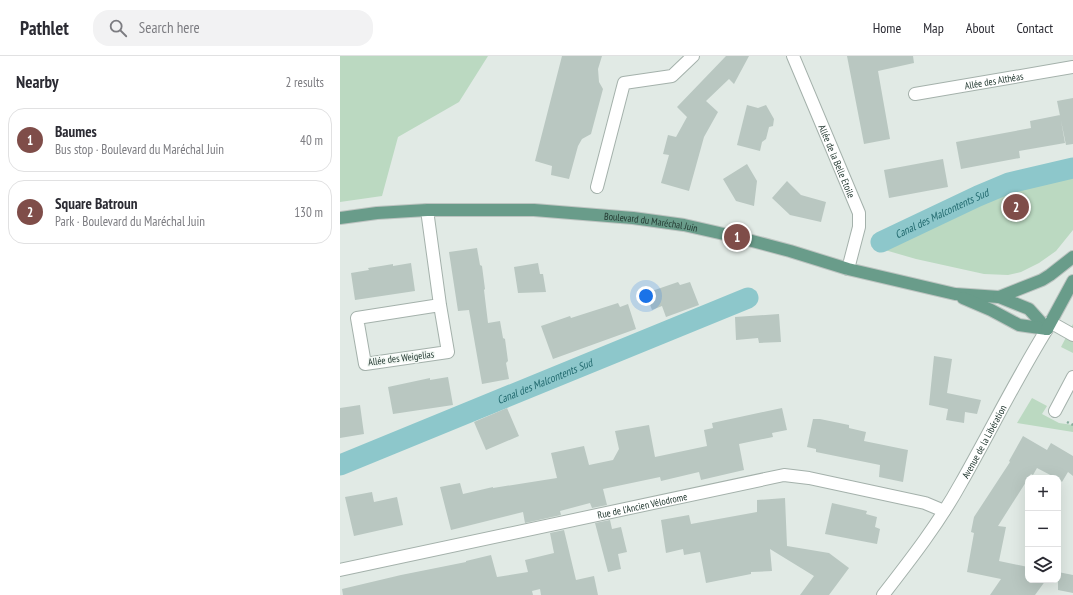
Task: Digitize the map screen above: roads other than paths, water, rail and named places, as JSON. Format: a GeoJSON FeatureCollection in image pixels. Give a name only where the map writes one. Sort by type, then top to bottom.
{"type":"FeatureCollection","features":[{"type":"Feature","properties":{"kind":"main road","name":"Boulevard du Maréchal Juin"},"geometry":{"type":"LineString","coordinates":[[340,218],[427,210],[534,210],[633,218],[684,225],[738,237],[848,269],[955,294],[999,297],[1028,309],[1049,326]]}},
{"type":"Feature","properties":{"kind":"main road","name":"Boulevard du Maréchal Juin"},"geometry":{"type":"LineString","coordinates":[[999,297],[1042,280],[1073,257]]}},
{"type":"Feature","properties":{"kind":"main road","name":"Avenue de la Libération"},"geometry":{"type":"LineString","coordinates":[[1049,326],[1073,282]]}},
{"type":"Feature","properties":{"kind":"main road","name":"Boulevard du Maréchal Juin"},"geometry":{"type":"LineString","coordinates":[[955,294],[1019,325],[1049,326]]}},
{"type":"Feature","properties":{"kind":"street"},"geometry":{"type":"LineString","coordinates":[[597,187],[624,83],[672,76],[693,56]]}},
{"type":"Feature","properties":{"kind":"street","name":"Allée de la Belle Etoile"},"geometry":{"type":"LineString","coordinates":[[792,56],[859,213],[859,227],[848,269]]}},
{"type":"Feature","properties":{"kind":"street","name":"Allée des Althéas"},"geometry":{"type":"LineString","coordinates":[[915,94],[1073,67]]}},
{"type":"Feature","properties":{"kind":"street","name":"Allée des Weigelias"},"geometry":{"type":"LineString","coordinates":[[427,210],[448,352],[364,364],[358,318],[440,305]]}},
{"type":"Feature","properties":{"kind":"street"},"geometry":{"type":"LineString","coordinates":[[1049,326],[1073,335]]}},
{"type":"Feature","properties":{"kind":"street","name":"Avenue de la Libération"},"geometry":{"type":"LineString","coordinates":[[883,595],[916,552],[961,484],[1013,386],[1049,326]]}},
{"type":"Feature","properties":{"kind":"street"},"geometry":{"type":"LineString","coordinates":[[1055,411],[1073,377]]}},
{"type":"Feature","properties":{"kind":"street","name":"Rue de l'Ancien Vélodrome"},"geometry":{"type":"LineString","coordinates":[[340,570],[784,475],[810,478],[925,502],[944,511]]}},
{"type":"Feature","properties":{"kind":"waterway","name":"Canal des Malcontents Sud"},"geometry":{"type":"LineString","coordinates":[[881,242],[1009,183],[1073,168]]}},
{"type":"Feature","properties":{"kind":"waterway","name":"Canal des Malcontents Sud"},"geometry":{"type":"LineString","coordinates":[[340,465],[748,298]]}},
{"type":"Feature","properties":{"kind":"place","name":"Square Batroun"},"geometry":{"type":"Point","coordinates":[1016,207]}},
{"type":"Feature","properties":{"kind":"place","name":"Baumes"},"geometry":{"type":"Point","coordinates":[737,237]}}]}
